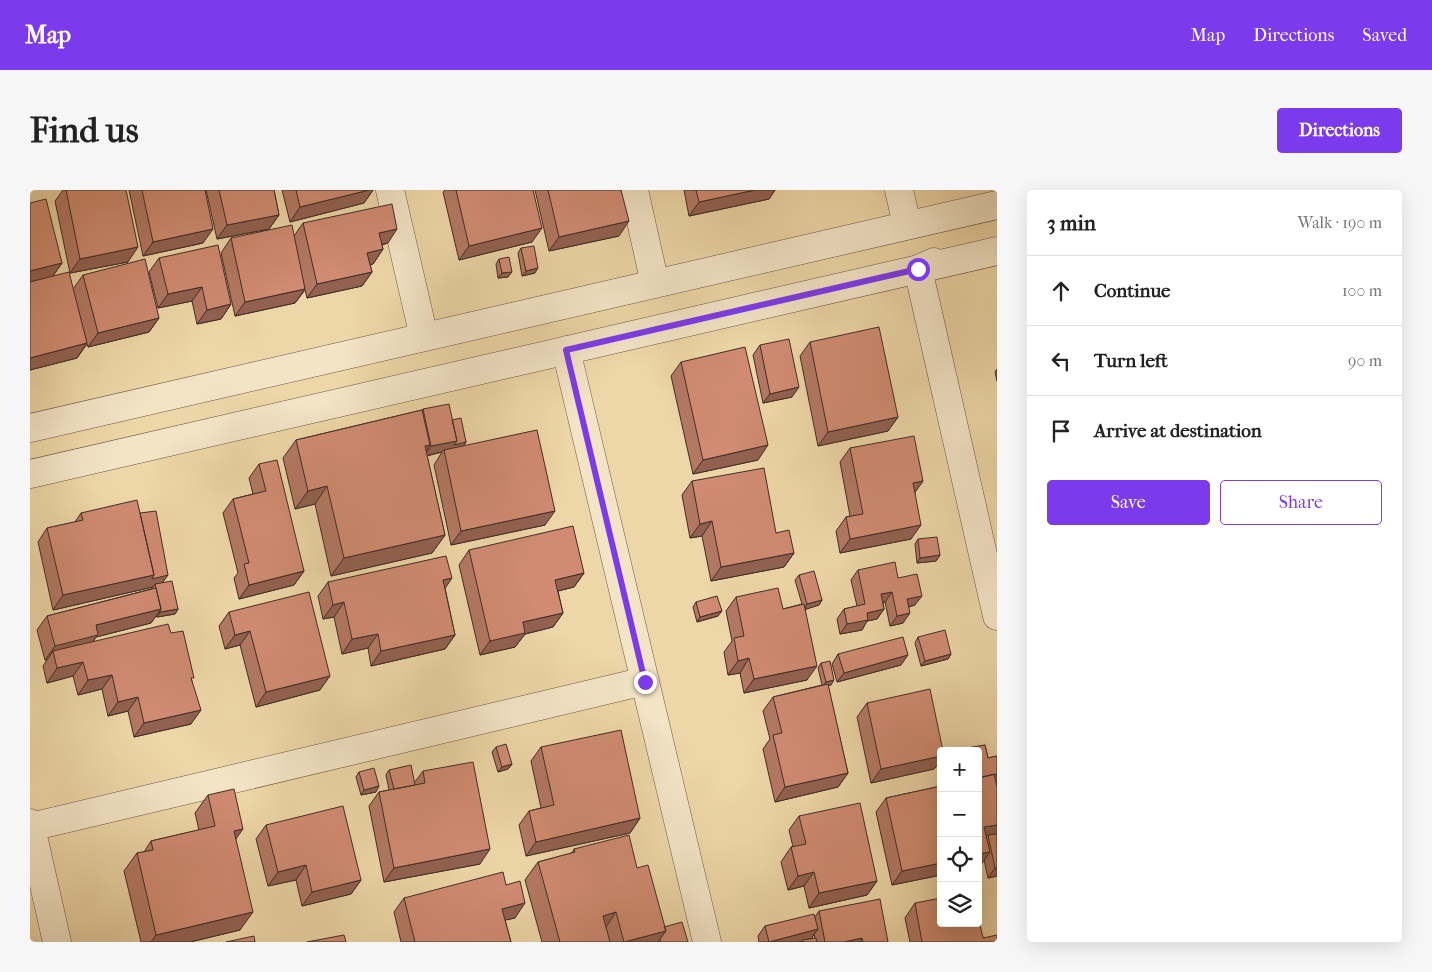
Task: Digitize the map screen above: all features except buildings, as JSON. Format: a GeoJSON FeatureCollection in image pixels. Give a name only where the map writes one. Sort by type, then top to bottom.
{"type":"FeatureCollection","features":[{"type":"Feature","properties":{"kind":"street"},"geometry":{"type":"LineString","coordinates":[[390,190],[424,337]]}},
{"type":"Feature","properties":{"kind":"street"},"geometry":{"type":"LineString","coordinates":[[634,190],[655,284]]}},
{"type":"Feature","properties":{"kind":"street"},"geometry":{"type":"LineString","coordinates":[[899,190],[908,225]]}},
{"type":"Feature","properties":{"kind":"street"},"geometry":{"type":"LineString","coordinates":[[30,428],[997,205]]}},
{"type":"Feature","properties":{"kind":"street"},"geometry":{"type":"LineString","coordinates":[[918,269],[997,234]]}},
{"type":"Feature","properties":{"kind":"street"},"geometry":{"type":"LineString","coordinates":[[30,474],[997,251]]}},
{"type":"Feature","properties":{"kind":"street"},"geometry":{"type":"LineString","coordinates":[[918,269],[997,616]]}},
{"type":"Feature","properties":{"kind":"street"},"geometry":{"type":"LineString","coordinates":[[566,350],[707,942]]}},
{"type":"Feature","properties":{"kind":"street"},"geometry":{"type":"LineString","coordinates":[[57,942],[30,825],[645,682]]}},
{"type":"Feature","properties":{"kind":"route"},"geometry":{"type":"LineString","coordinates":[[645,682],[566,350],[918,269]]}}]}
